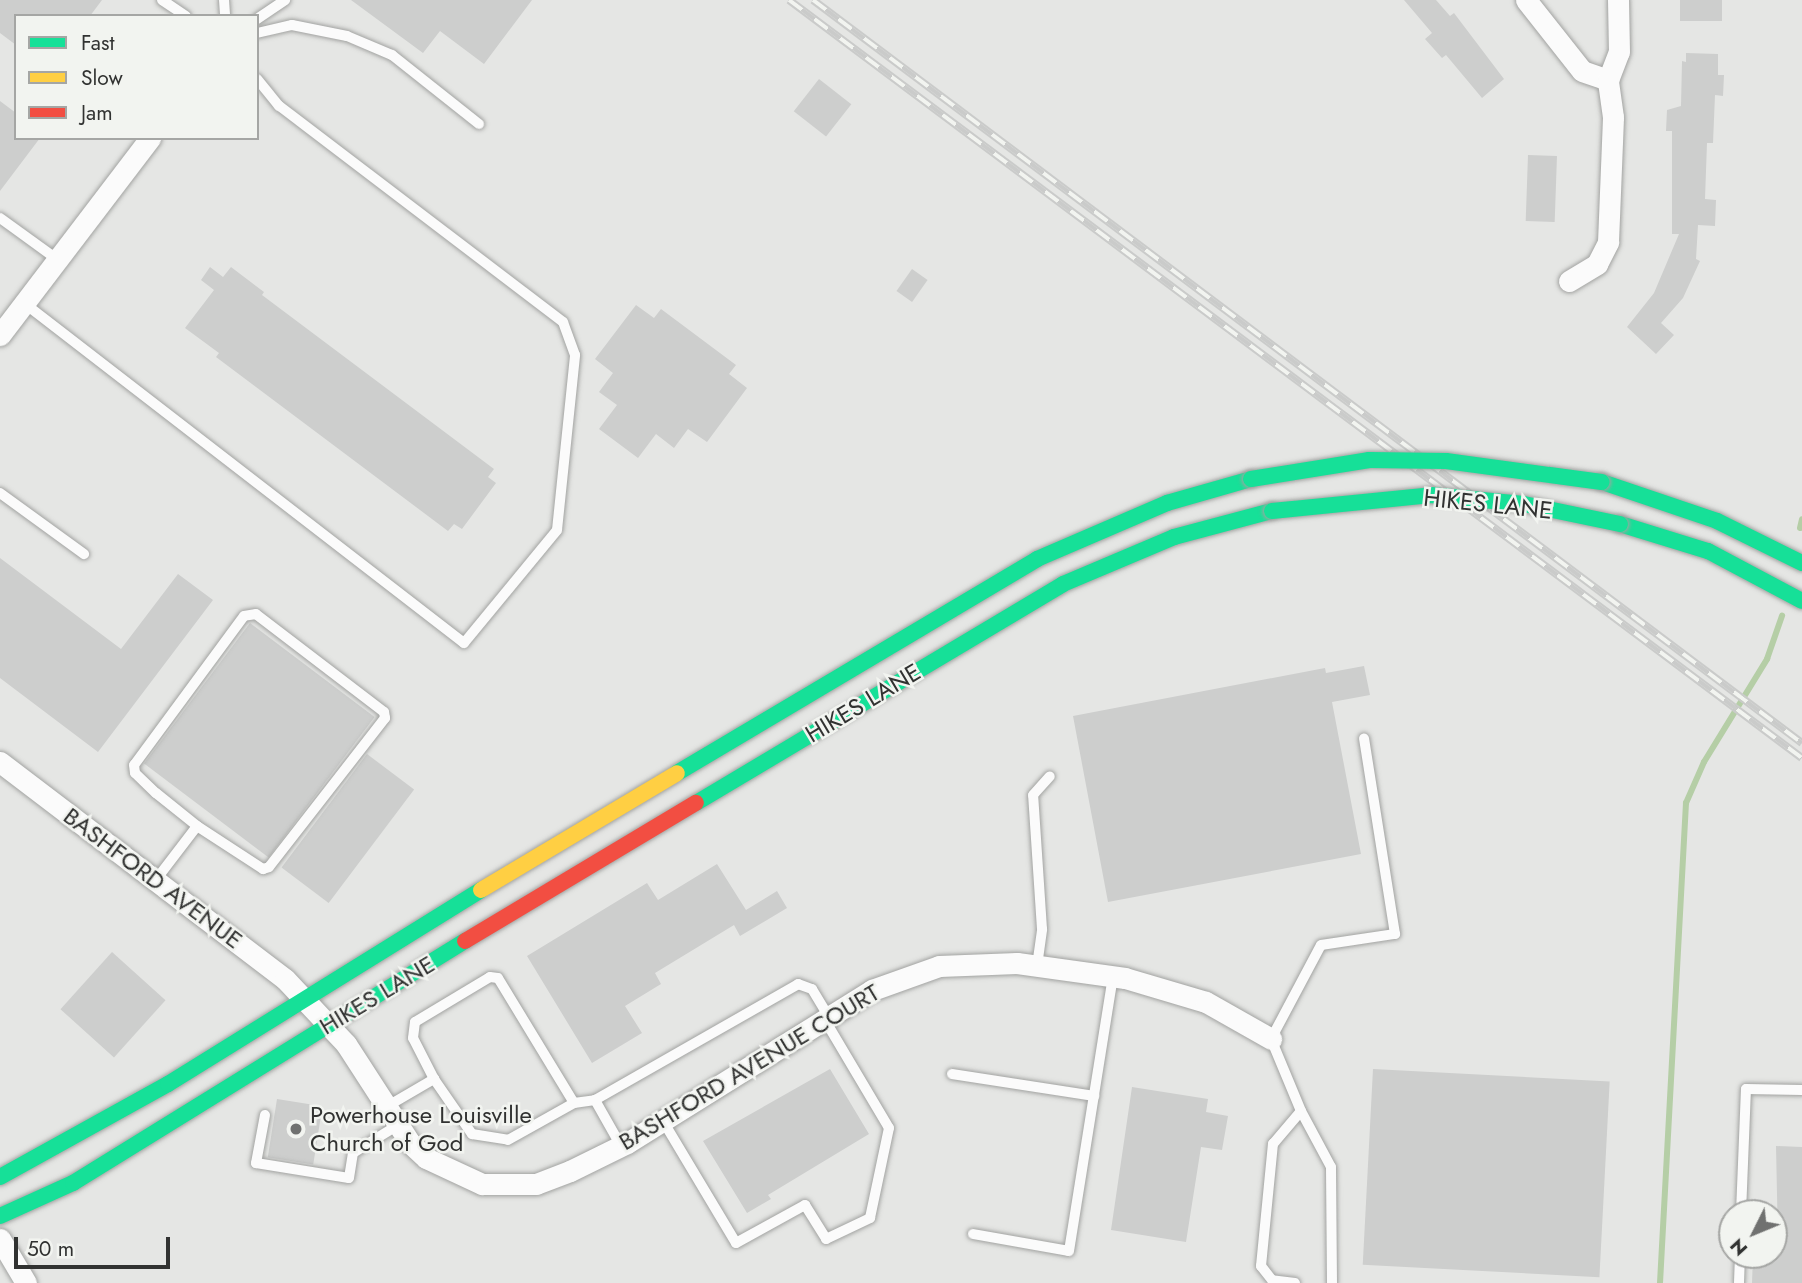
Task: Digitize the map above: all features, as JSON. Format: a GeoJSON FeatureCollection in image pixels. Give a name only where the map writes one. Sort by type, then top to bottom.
{"type":"FeatureCollection","features":[{"type":"Feature","properties":{"kind":"street"},"geometry":{"type":"LineString","coordinates":[[1526,0],[1582,72],[1608,80]]}},
{"type":"Feature","properties":{"kind":"street"},"geometry":{"type":"LineString","coordinates":[[1569,281],[1597,264],[1608,242],[1613,117],[1608,80],[1619,52],[1618,0]]}},
{"type":"Feature","properties":{"kind":"street"},"geometry":{"type":"LineString","coordinates":[[0,335],[148,140]]}},
{"type":"Feature","properties":{"kind":"street","name":"HIKES LANE"},"geometry":{"type":"LineString","coordinates":[[0,1177],[55,1150],[168,1084],[303,997],[1037,559],[1167,503],[1251,479],[1369,460],[1446,461],[1602,482],[1717,521],[1802,563]]}},
{"type":"Feature","properties":{"kind":"street","name":"HIKES LANE"},"geometry":{"type":"LineString","coordinates":[[0,1216],[73,1183],[328,1024],[1063,584],[1174,537],[1272,511],[1431,495],[1524,504],[1620,524],[1708,551],[1802,601]]}},
{"type":"Feature","properties":{"kind":"street","name":"BASHFORD AVENUE"},"geometry":{"type":"LineString","coordinates":[[0,762],[303,997]]}},
{"type":"Feature","properties":{"kind":"street","name":"BASHFORD AVENUE COURT"},"geometry":{"type":"LineString","coordinates":[[303,997],[328,1024],[392,1116],[426,1158],[462,1178],[494,1186],[536,1184],[621,1146],[872,990],[939,966],[970,961],[1113,976],[1206,1002],[1271,1039]]}},
{"type":"Feature","properties":{"kind":"street"},"geometry":{"type":"LineString","coordinates":[[0,1239],[26,1283]]}},
{"type":"Feature","properties":{"kind":"lane"},"geometry":{"type":"LineString","coordinates":[[162,0],[183,14]]}},
{"type":"Feature","properties":{"kind":"lane"},"geometry":{"type":"LineString","coordinates":[[259,18],[285,0]]}},
{"type":"Feature","properties":{"kind":"lane"},"geometry":{"type":"LineString","coordinates":[[259,33],[292,25],[347,36],[392,55],[479,124]]}},
{"type":"Feature","properties":{"kind":"lane"},"geometry":{"type":"LineString","coordinates":[[24,303],[464,643],[557,530],[575,355],[563,322],[279,106],[259,81]]}},
{"type":"Feature","properties":{"kind":"lane"},"geometry":{"type":"LineString","coordinates":[[0,218],[58,260]]}},
{"type":"Feature","properties":{"kind":"lane"},"geometry":{"type":"LineString","coordinates":[[0,493],[84,554]]}},
{"type":"Feature","properties":{"kind":"lane"},"geometry":{"type":"LineString","coordinates":[[256,614],[384,712],[385,718],[269,867],[263,869],[197,826],[135,773],[134,765],[244,616],[256,614]]}},
{"type":"Feature","properties":{"kind":"lane"},"geometry":{"type":"LineString","coordinates":[[1332,1283],[1331,1167],[1301,1111],[1271,1039],[1321,945],[1395,934],[1364,738]]}},
{"type":"Feature","properties":{"kind":"lane"},"geometry":{"type":"LineString","coordinates":[[1037,966],[1042,929],[1033,795],[1049,776]]}},
{"type":"Feature","properties":{"kind":"lane"},"geometry":{"type":"LineString","coordinates":[[155,881],[197,826]]}},
{"type":"Feature","properties":{"kind":"lane"},"geometry":{"type":"LineString","coordinates":[[973,1234],[1069,1251],[1113,976]]}},
{"type":"Feature","properties":{"kind":"lane"},"geometry":{"type":"LineString","coordinates":[[574,1103],[498,978],[490,977],[415,1022],[412,1038],[434,1079],[472,1134],[491,1141],[508,1140],[574,1103],[595,1100],[798,984],[812,989],[889,1128],[870,1218],[826,1239],[806,1205],[736,1243],[663,1121]]}},
{"type":"Feature","properties":{"kind":"lane"},"geometry":{"type":"LineString","coordinates":[[952,1074],[1094,1096]]}},
{"type":"Feature","properties":{"kind":"lane"},"geometry":{"type":"LineString","coordinates":[[265,1115],[257,1163],[349,1178],[353,1153],[434,1079]]}},
{"type":"Feature","properties":{"kind":"lane"},"geometry":{"type":"LineString","coordinates":[[1742,1199],[1746,1089],[1802,1090]]}},
{"type":"Feature","properties":{"kind":"lane"},"geometry":{"type":"LineString","coordinates":[[595,1100],[621,1146]]}},
{"type":"Feature","properties":{"kind":"lane"},"geometry":{"type":"LineString","coordinates":[[1295,1283],[1272,1280],[1261,1266],[1273,1144],[1301,1111]]}},
{"type":"Feature","properties":{"kind":"building"},"geometry":{"type":"Polygon","coordinates":[[[0,0],[102,0],[92,14],[14,14],[14,44],[0,33],[0,0]]]}},
{"type":"Feature","properties":{"kind":"building"},"geometry":{"type":"Polygon","coordinates":[[[351,0],[532,0],[484,64],[440,31],[423,53],[351,0]]]}},
{"type":"Feature","properties":{"kind":"building"},"geometry":{"type":"Polygon","coordinates":[[[1404,0],[1436,0],[1450,16],[1454,13],[1504,79],[1482,98],[1446,55],[1442,58],[1425,39],[1432,33],[1404,0]]]}},
{"type":"Feature","properties":{"kind":"building"},"geometry":{"type":"Polygon","coordinates":[[[1680,0],[1722,0],[1722,21],[1680,21],[1680,0]]]}},
{"type":"Feature","properties":{"kind":"building"},"geometry":{"type":"Polygon","coordinates":[[[1686,53],[1718,54],[1718,75],[1724,75],[1723,96],[1715,95],[1713,143],[1707,143],[1705,199],[1716,200],[1715,226],[1698,225],[1696,259],[1700,261],[1683,298],[1661,323],[1674,335],[1656,354],[1627,327],[1654,293],[1679,234],[1672,234],[1672,131],[1666,131],[1667,110],[1681,106],[1682,61],[1686,62],[1686,53]]]}},
{"type":"Feature","properties":{"kind":"building"},"geometry":{"type":"Polygon","coordinates":[[[819,79],[851,104],[826,137],[794,111],[819,79]]]}},
{"type":"Feature","properties":{"kind":"building"},"geometry":{"type":"Polygon","coordinates":[[[0,101],[14,112],[14,140],[38,140],[0,191],[0,101]]]}},
{"type":"Feature","properties":{"kind":"building"},"geometry":{"type":"Polygon","coordinates":[[[1528,155],[1557,156],[1555,222],[1526,221],[1528,155]]]}},
{"type":"Feature","properties":{"kind":"building"},"geometry":{"type":"Polygon","coordinates":[[[210,267],[223,277],[231,267],[264,292],[262,295],[494,469],[488,477],[496,483],[462,529],[454,524],[448,531],[216,357],[219,353],[185,328],[214,290],[201,280],[210,267]]]}},
{"type":"Feature","properties":{"kind":"building"},"geometry":{"type":"Polygon","coordinates":[[[912,269],[928,280],[912,302],[897,291],[912,269]]]}},
{"type":"Feature","properties":{"kind":"building"},"geometry":{"type":"Polygon","coordinates":[[[636,305],[654,318],[661,309],[736,365],[729,374],[747,388],[707,442],[688,429],[674,448],[656,434],[638,458],[599,429],[617,405],[599,392],[613,373],[595,359],[636,305]]]}},
{"type":"Feature","properties":{"kind":"building"},"geometry":{"type":"Polygon","coordinates":[[[0,558],[121,649],[178,574],[213,600],[98,752],[0,678],[0,558]]]}},
{"type":"Feature","properties":{"kind":"building"},"geometry":{"type":"Polygon","coordinates":[[[250,623],[375,717],[269,857],[144,764],[250,623]]]}},
{"type":"Feature","properties":{"kind":"building"},"geometry":{"type":"Polygon","coordinates":[[[1364,666],[1370,695],[1332,702],[1361,854],[1108,902],[1073,716],[1325,668],[1326,673],[1364,666]]]}},
{"type":"Feature","properties":{"kind":"building"},"geometry":{"type":"Polygon","coordinates":[[[367,754],[414,790],[329,903],[282,867],[367,754]]]}},
{"type":"Feature","properties":{"kind":"building"},"geometry":{"type":"Polygon","coordinates":[[[717,864],[746,910],[777,891],[787,908],[740,936],[734,925],[655,973],[661,984],[625,1006],[642,1033],[592,1063],[527,956],[647,883],[658,900],[717,864]]]}},
{"type":"Feature","properties":{"kind":"building"},"geometry":{"type":"Polygon","coordinates":[[[112,952],[166,1000],[114,1057],[60,1009],[112,952]]]}},
{"type":"Feature","properties":{"kind":"building"},"geometry":{"type":"Polygon","coordinates":[[[830,1069],[869,1134],[768,1195],[771,1199],[747,1213],[703,1141],[830,1069]]]}},
{"type":"Feature","properties":{"kind":"building"},"geometry":{"type":"Polygon","coordinates":[[[1373,1069],[1610,1081],[1599,1277],[1363,1265],[1373,1069]]]}},
{"type":"Feature","properties":{"kind":"building"},"geometry":{"type":"Polygon","coordinates":[[[1132,1087],[1208,1099],[1206,1112],[1228,1116],[1222,1150],[1201,1147],[1186,1242],[1111,1230],[1132,1087]]]}},
{"type":"Feature","properties":{"kind":"building","name":"Powerhouse Louisville Church of God"},"geometry":{"type":"Polygon","coordinates":[[[277,1099],[322,1106],[313,1164],[268,1157],[277,1099]]]}},
{"type":"Feature","properties":{"kind":"building"},"geometry":{"type":"Polygon","coordinates":[[[1776,1146],[1802,1147],[1802,1283],[1752,1283],[1752,1269],[1788,1269],[1788,1199],[1777,1199],[1776,1146]]]}},
{"type":"Feature","properties":{"kind":"waterway"},"geometry":{"type":"LineString","coordinates":[[1800,528],[1802,519]]}},
{"type":"Feature","properties":{"kind":"waterway"},"geometry":{"type":"LineString","coordinates":[[1660,1283],[1686,803],[1704,762],[1767,659],[1782,616]]}},
{"type":"Feature","properties":{"kind":"railway"},"geometry":{"type":"LineString","coordinates":[[789,0],[1802,758]]}},
{"type":"Feature","properties":{"kind":"railway"},"geometry":{"type":"LineString","coordinates":[[813,0],[1802,743]]}},
{"type":"Feature","properties":{"kind":"traffic: fast"},"geometry":{"type":"LineString","coordinates":[[1251,479],[1369,460],[1446,461],[1602,482]]}},
{"type":"Feature","properties":{"kind":"traffic: fast"},"geometry":{"type":"LineString","coordinates":[[677,773],[1037,559],[1167,503],[1251,479]]}},
{"type":"Feature","properties":{"kind":"traffic: fast"},"geometry":{"type":"LineString","coordinates":[[1602,482],[1717,521],[1802,563]]}},
{"type":"Feature","properties":{"kind":"traffic: fast"},"geometry":{"type":"LineString","coordinates":[[1272,511],[1431,495],[1524,504],[1620,524]]}},
{"type":"Feature","properties":{"kind":"traffic: fast"},"geometry":{"type":"LineString","coordinates":[[696,803],[1063,584],[1174,537],[1272,511]]}},
{"type":"Feature","properties":{"kind":"traffic: fast"},"geometry":{"type":"LineString","coordinates":[[1620,524],[1708,551],[1802,601]]}},
{"type":"Feature","properties":{"kind":"traffic: fast"},"geometry":{"type":"LineString","coordinates":[[0,1177],[168,1084],[481,890]]}},
{"type":"Feature","properties":{"kind":"traffic: fast"},"geometry":{"type":"LineString","coordinates":[[0,1216],[73,1183],[465,941]]}},
{"type":"Feature","properties":{"kind":"traffic: slow"},"geometry":{"type":"LineString","coordinates":[[481,890],[677,773]]}},
{"type":"Feature","properties":{"kind":"traffic: jam"},"geometry":{"type":"LineString","coordinates":[[465,941],[696,803]]}},
{"type":"Feature","properties":{"kind":"place","name":"Powerhouse Louisville Church of God"},"geometry":{"type":"Point","coordinates":[296,1129]}}]}
